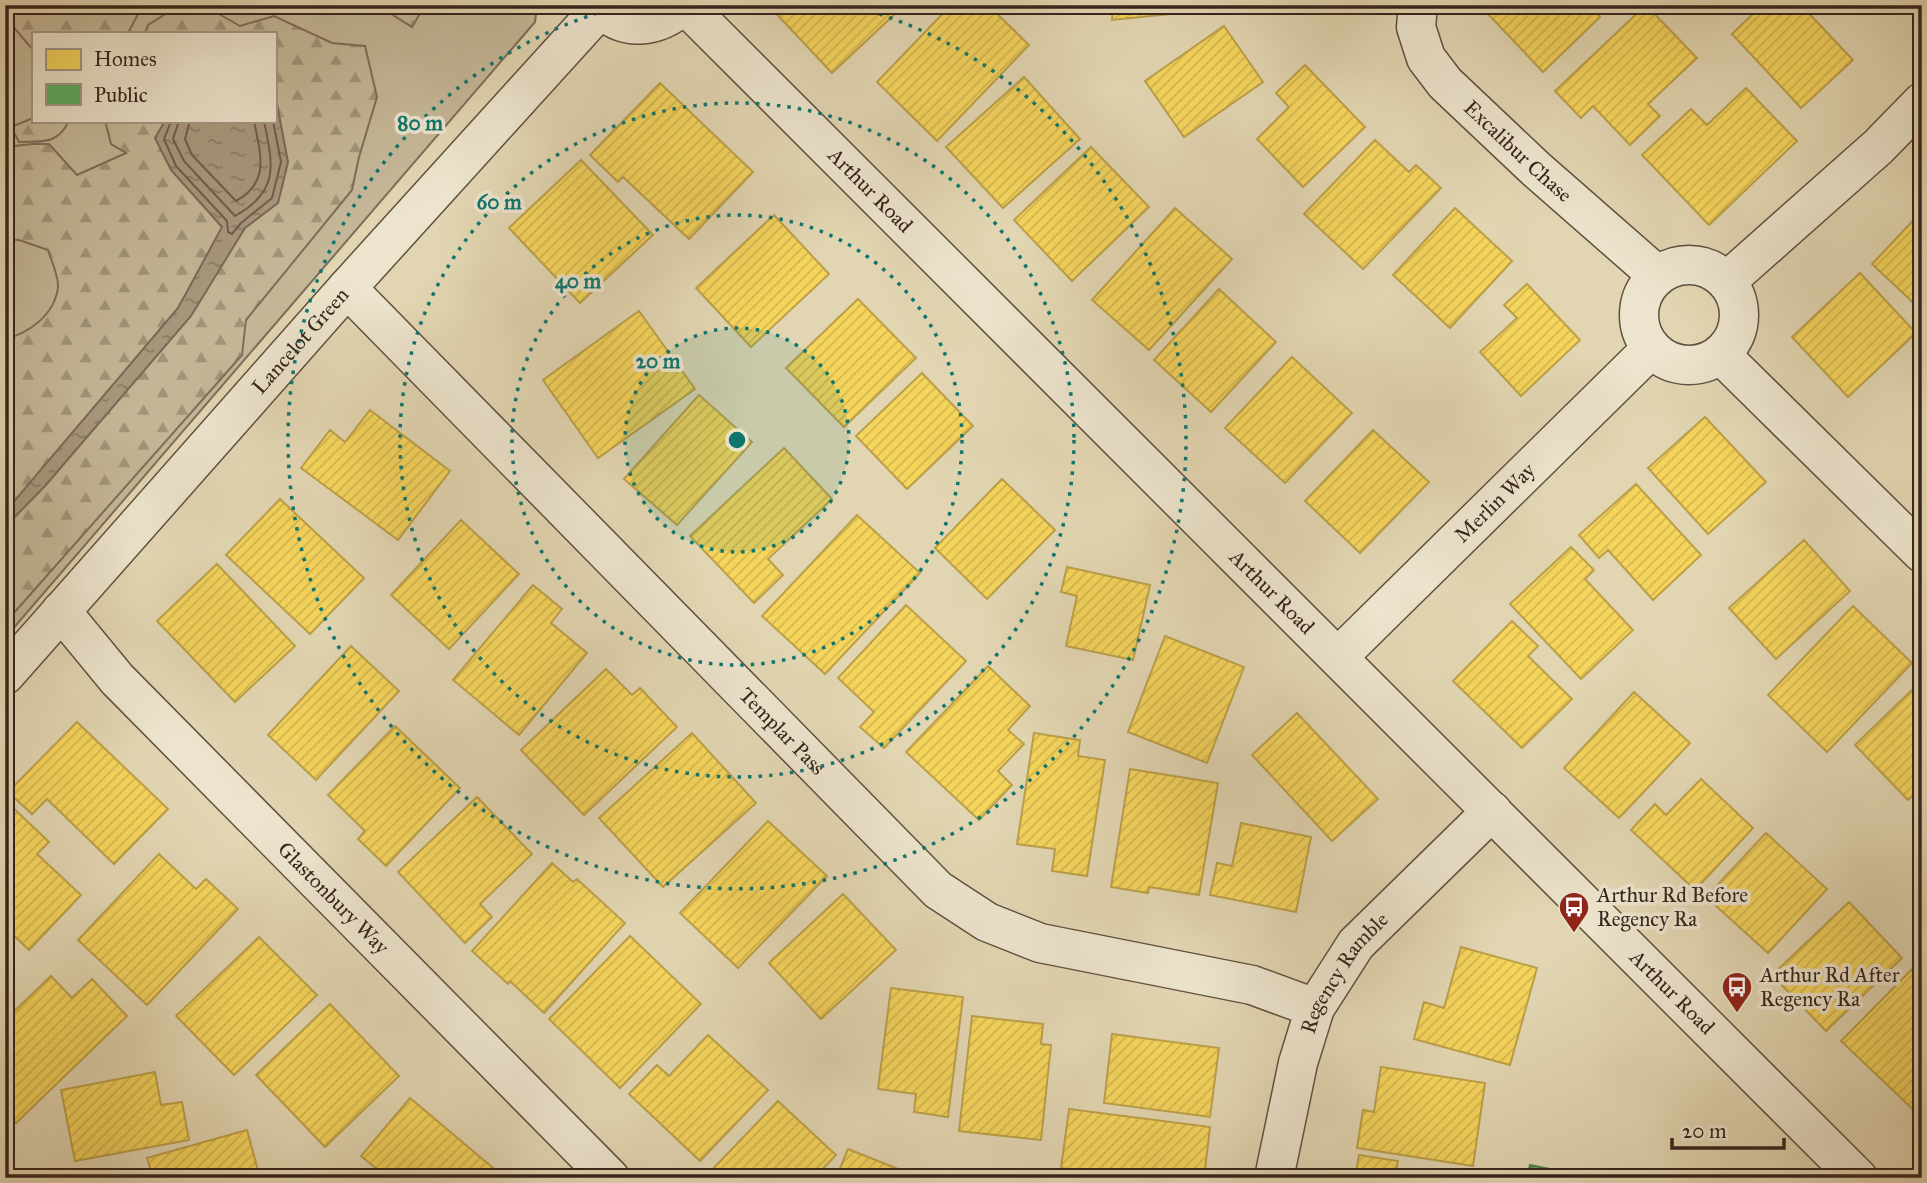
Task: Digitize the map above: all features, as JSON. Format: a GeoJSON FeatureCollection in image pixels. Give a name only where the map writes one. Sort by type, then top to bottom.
{"type":"FeatureCollection","features":[{"type":"Feature","properties":{"kind":"street"},"geometry":{"type":"LineString","coordinates":[[599,7],[616,20],[634,25],[653,24],[671,17],[685,5]]}},
{"type":"Feature","properties":{"kind":"street","name":"Arthur Road"},"geometry":{"type":"LineString","coordinates":[[685,5],[1858,1178]]}},
{"type":"Feature","properties":{"kind":"street","name":"Excalibur Chase"},"geometry":{"type":"LineString","coordinates":[[1418,5],[1416,27],[1426,58],[1445,83],[1536,169],[1657,275]]}},
{"type":"Feature","properties":{"kind":"street","name":"Lancelot Green"},"geometry":{"type":"LineString","coordinates":[[5,675],[599,7]]}},
{"type":"Feature","properties":{"kind":"street"},"geometry":{"type":"LineString","coordinates":[[1727,281],[1878,147],[1922,102]]}},
{"type":"Feature","properties":{"kind":"street"},"geometry":{"type":"LineString","coordinates":[[1693,264],[1712,270],[1727,281],[1737,299],[1740,319],[1734,339],[1721,355],[1704,363],[1685,365],[1666,360],[1651,349],[1641,331],[1638,311],[1644,291],[1657,275],[1674,266],[1693,264]]}},
{"type":"Feature","properties":{"kind":"street","name":"Templar Pass"},"geometry":{"type":"LineString","coordinates":[[347,288],[937,890],[988,922],[1040,943],[1252,985],[1315,1007]]}},
{"type":"Feature","properties":{"kind":"street","name":"Merlin Way"},"geometry":{"type":"LineString","coordinates":[[1338,657],[1651,349]]}},
{"type":"Feature","properties":{"kind":"street"},"geometry":{"type":"LineString","coordinates":[[1721,355],[1922,553]]}},
{"type":"Feature","properties":{"kind":"street","name":"Glastonbury Way"},"geometry":{"type":"LineString","coordinates":[[61,611],[117,679],[603,1175]]}},
{"type":"Feature","properties":{"kind":"street","name":"Regency Ramble"},"geometry":{"type":"LineString","coordinates":[[1274,1178],[1298,1063],[1315,1007],[1356,944],[1492,811]]}},
{"type":"Feature","properties":{"kind":"green space"},"geometry":{"type":"Polygon","coordinates":[[[5,5],[537,5],[535,22],[5,638],[5,5]]]}},
{"type":"Feature","properties":{"kind":"green space"},"geometry":{"type":"Polygon","coordinates":[[[5,5],[143,5],[129,32],[32,32],[32,49],[11,24],[5,23],[5,5]]]}},
{"type":"Feature","properties":{"kind":"green space"},"geometry":{"type":"Polygon","coordinates":[[[180,5],[203,5],[240,26],[274,16],[332,43],[365,46],[377,97],[352,190],[246,320],[242,355],[5,623],[5,339],[32,327],[47,314],[56,297],[58,283],[48,250],[19,240],[5,239],[5,147],[49,144],[77,175],[126,153],[111,144],[105,122],[276,122],[276,32],[145,32],[148,25],[180,5]]]}},
{"type":"Feature","properties":{"kind":"green space"},"geometry":{"type":"Polygon","coordinates":[[[377,5],[425,5],[412,27],[377,5]]]}},
{"type":"Feature","properties":{"kind":"green space"},"geometry":{"type":"Polygon","coordinates":[[[32,118],[32,122],[68,122],[60,134],[42,141],[19,142],[11,127],[32,118]]]}},
{"type":"Feature","properties":{"kind":"water"},"geometry":{"type":"Polygon","coordinates":[[[276,103],[288,162],[278,203],[245,228],[191,316],[45,486],[5,527],[5,512],[178,308],[222,227],[171,170],[155,138],[164,122],[276,122],[276,103]]]}},
{"type":"Feature","properties":{"kind":"building: Homes"},"geometry":{"type":"Polygon","coordinates":[[[768,5],[887,5],[895,14],[832,73],[768,5]]]}},
{"type":"Feature","properties":{"kind":"building: Homes"},"geometry":{"type":"Polygon","coordinates":[[[951,5],[988,5],[1029,45],[937,141],[877,82],[951,5]]]}},
{"type":"Feature","properties":{"kind":"building: Homes"},"geometry":{"type":"Polygon","coordinates":[[[1113,5],[1260,5],[1112,20],[1113,5]]]}},
{"type":"Feature","properties":{"kind":"building: Homes"},"geometry":{"type":"Polygon","coordinates":[[[1500,5],[1589,5],[1600,17],[1543,72],[1489,15],[1500,5]]]}},
{"type":"Feature","properties":{"kind":"building: Homes"},"geometry":{"type":"Polygon","coordinates":[[[1646,5],[1697,58],[1648,104],[1660,116],[1630,145],[1593,106],[1581,118],[1555,91],[1646,5]]]}},
{"type":"Feature","properties":{"kind":"building: Homes"},"geometry":{"type":"Polygon","coordinates":[[[1762,5],[1801,5],[1853,60],[1801,108],[1732,34],[1762,5]]]}},
{"type":"Feature","properties":{"kind":"building: Homes"},"geometry":{"type":"Polygon","coordinates":[[[1224,26],[1263,82],[1184,137],[1145,81],[1224,26]]]}},
{"type":"Feature","properties":{"kind":"building: Homes"},"geometry":{"type":"Polygon","coordinates":[[[1305,65],[1365,127],[1303,187],[1257,139],[1289,107],[1276,93],[1305,65]]]}},
{"type":"Feature","properties":{"kind":"building: Homes"},"geometry":{"type":"Polygon","coordinates":[[[1024,77],[1080,139],[1003,208],[946,147],[1024,77]]]}},
{"type":"Feature","properties":{"kind":"building: Homes"},"geometry":{"type":"Polygon","coordinates":[[[660,83],[753,172],[689,239],[623,177],[618,182],[590,155],[660,83]]]}},
{"type":"Feature","properties":{"kind":"building: Homes"},"geometry":{"type":"Polygon","coordinates":[[[1746,88],[1797,141],[1709,225],[1642,155],[1691,109],[1707,125],[1746,88]]]}},
{"type":"Feature","properties":{"kind":"building: Homes"},"geometry":{"type":"Polygon","coordinates":[[[1375,140],[1409,172],[1416,165],[1441,188],[1363,269],[1304,214],[1375,140]]]}},
{"type":"Feature","properties":{"kind":"building: Homes"},"geometry":{"type":"Polygon","coordinates":[[[1091,147],[1149,207],[1072,281],[1014,220],[1091,147]]]}},
{"type":"Feature","properties":{"kind":"building: Homes"},"geometry":{"type":"Polygon","coordinates":[[[581,160],[653,235],[580,303],[509,228],[581,160]]]}},
{"type":"Feature","properties":{"kind":"building: Homes"},"geometry":{"type":"Polygon","coordinates":[[[1175,208],[1232,259],[1149,350],[1092,300],[1175,208]]]}},
{"type":"Feature","properties":{"kind":"building: Homes"},"geometry":{"type":"Polygon","coordinates":[[[1455,208],[1512,261],[1450,328],[1393,275],[1455,208]]]}},
{"type":"Feature","properties":{"kind":"building: Homes"},"geometry":{"type":"Polygon","coordinates":[[[1922,211],[1922,311],[1872,264],[1922,211]]]}},
{"type":"Feature","properties":{"kind":"building: Homes"},"geometry":{"type":"Polygon","coordinates":[[[774,215],[829,274],[751,347],[696,288],[774,215]]]}},
{"type":"Feature","properties":{"kind":"building: Homes"},"geometry":{"type":"Polygon","coordinates":[[[1860,273],[1916,333],[1848,397],[1792,337],[1860,273]]]}},
{"type":"Feature","properties":{"kind":"building: Homes"},"geometry":{"type":"Polygon","coordinates":[[[1527,284],[1580,340],[1521,396],[1480,352],[1517,318],[1504,305],[1527,284]]]}},
{"type":"Feature","properties":{"kind":"building: Homes"},"geometry":{"type":"Polygon","coordinates":[[[1219,289],[1276,342],[1211,412],[1154,360],[1219,289]]]}},
{"type":"Feature","properties":{"kind":"building: Homes"},"geometry":{"type":"Polygon","coordinates":[[[858,299],[916,358],[844,427],[786,368],[858,299]]]}},
{"type":"Feature","properties":{"kind":"building: Homes"},"geometry":{"type":"Polygon","coordinates":[[[639,311],[695,389],[598,458],[543,380],[639,311]]]}},
{"type":"Feature","properties":{"kind":"building: Homes"},"geometry":{"type":"Polygon","coordinates":[[[1292,357],[1352,413],[1285,483],[1225,428],[1292,357]]]}},
{"type":"Feature","properties":{"kind":"building: Homes"},"geometry":{"type":"Polygon","coordinates":[[[922,373],[973,426],[907,489],[856,436],[922,373]]]}},
{"type":"Feature","properties":{"kind":"building: Homes"},"geometry":{"type":"Polygon","coordinates":[[[699,395],[752,442],[677,525],[624,479],[699,395]]]}},
{"type":"Feature","properties":{"kind":"building: Homes"},"geometry":{"type":"Polygon","coordinates":[[[370,410],[450,471],[398,540],[301,468],[330,430],[345,442],[370,410]]]}},
{"type":"Feature","properties":{"kind":"building: Homes"},"geometry":{"type":"Polygon","coordinates":[[[1705,417],[1766,482],[1708,534],[1648,468],[1705,417]]]}},
{"type":"Feature","properties":{"kind":"building: Homes"},"geometry":{"type":"Polygon","coordinates":[[[1373,430],[1429,482],[1360,553],[1305,501],[1373,430]]]}},
{"type":"Feature","properties":{"kind":"building: Homes"},"geometry":{"type":"Polygon","coordinates":[[[784,448],[832,499],[768,559],[783,575],[754,603],[690,536],[784,448]]]}},
{"type":"Feature","properties":{"kind":"building: Homes"},"geometry":{"type":"Polygon","coordinates":[[[1002,479],[1055,530],[987,599],[935,548],[1002,479]]]}},
{"type":"Feature","properties":{"kind":"building: Homes"},"geometry":{"type":"Polygon","coordinates":[[[1636,484],[1701,555],[1653,600],[1608,550],[1599,558],[1579,535],[1636,484]]]}},
{"type":"Feature","properties":{"kind":"building: Homes"},"geometry":{"type":"Polygon","coordinates":[[[280,499],[364,578],[310,634],[226,555],[280,499]]]}},
{"type":"Feature","properties":{"kind":"building: Homes"},"geometry":{"type":"Polygon","coordinates":[[[857,515],[920,573],[825,674],[762,616],[857,515]]]}},
{"type":"Feature","properties":{"kind":"building: Homes"},"geometry":{"type":"Polygon","coordinates":[[[461,520],[519,574],[449,649],[391,595],[461,520]]]}},
{"type":"Feature","properties":{"kind":"building: Homes"},"geometry":{"type":"Polygon","coordinates":[[[1804,540],[1850,591],[1776,659],[1729,608],[1804,540]]]}},
{"type":"Feature","properties":{"kind":"building: Homes"},"geometry":{"type":"Polygon","coordinates":[[[1571,547],[1594,570],[1585,579],[1633,630],[1581,679],[1510,604],[1571,547]]]}},
{"type":"Feature","properties":{"kind":"building: Homes"},"geometry":{"type":"Polygon","coordinates":[[[217,564],[295,646],[235,702],[157,621],[217,564]]]}},
{"type":"Feature","properties":{"kind":"building: Homes"},"geometry":{"type":"Polygon","coordinates":[[[1067,567],[1150,585],[1133,660],[1066,646],[1077,596],[1061,592],[1067,567]]]}},
{"type":"Feature","properties":{"kind":"building: Homes"},"geometry":{"type":"Polygon","coordinates":[[[533,585],[562,609],[551,623],[587,653],[519,735],[453,680],[533,585]]]}},
{"type":"Feature","properties":{"kind":"building: Homes"},"geometry":{"type":"Polygon","coordinates":[[[906,605],[966,661],[884,748],[860,727],[874,712],[838,678],[906,605]]]}},
{"type":"Feature","properties":{"kind":"building: Homes"},"geometry":{"type":"Polygon","coordinates":[[[1853,606],[1912,663],[1827,752],[1768,695],[1853,606]]]}},
{"type":"Feature","properties":{"kind":"building: Homes"},"geometry":{"type":"Polygon","coordinates":[[[1512,621],[1538,646],[1528,656],[1572,699],[1522,748],[1453,681],[1512,621]]]}},
{"type":"Feature","properties":{"kind":"building: Homes"},"geometry":{"type":"Polygon","coordinates":[[[1165,636],[1244,667],[1207,763],[1128,732],[1165,636]]]}},
{"type":"Feature","properties":{"kind":"building: Homes"},"geometry":{"type":"Polygon","coordinates":[[[351,646],[399,691],[316,780],[268,735],[351,646]]]}},
{"type":"Feature","properties":{"kind":"building: Homes"},"geometry":{"type":"Polygon","coordinates":[[[988,666],[1030,706],[1008,730],[1024,744],[998,771],[1012,785],[979,820],[906,752],[988,666]]]}},
{"type":"Feature","properties":{"kind":"building: Homes"},"geometry":{"type":"Polygon","coordinates":[[[606,669],[632,695],[640,688],[677,727],[584,815],[521,750],[606,669]]]}},
{"type":"Feature","properties":{"kind":"building: Homes"},"geometry":{"type":"Polygon","coordinates":[[[1922,680],[1922,786],[1908,800],[1855,745],[1922,680]]]}},
{"type":"Feature","properties":{"kind":"building: Homes"},"geometry":{"type":"Polygon","coordinates":[[[1634,692],[1690,743],[1619,818],[1564,768],[1634,692]]]}},
{"type":"Feature","properties":{"kind":"building: Homes"},"geometry":{"type":"Polygon","coordinates":[[[1297,713],[1378,799],[1332,841],[1252,755],[1297,713]]]}},
{"type":"Feature","properties":{"kind":"building: Homes"},"geometry":{"type":"Polygon","coordinates":[[[77,722],[168,809],[114,864],[47,799],[32,814],[8,792],[77,722]]]}},
{"type":"Feature","properties":{"kind":"building: Homes"},"geometry":{"type":"Polygon","coordinates":[[[395,726],[460,788],[386,866],[358,839],[365,831],[328,795],[395,726]]]}},
{"type":"Feature","properties":{"kind":"building: Homes"},"geometry":{"type":"Polygon","coordinates":[[[692,733],[756,803],[663,887],[599,818],[692,733]]]}},
{"type":"Feature","properties":{"kind":"building: Homes"},"geometry":{"type":"Polygon","coordinates":[[[1034,733],[1080,740],[1078,756],[1105,760],[1087,876],[1052,871],[1055,849],[1017,844],[1034,733]]]}},
{"type":"Feature","properties":{"kind":"building: Homes"},"geometry":{"type":"Polygon","coordinates":[[[1130,769],[1218,783],[1199,895],[1149,887],[1148,893],[1111,887],[1130,769]]]}},
{"type":"Feature","properties":{"kind":"building: Homes"},"geometry":{"type":"Polygon","coordinates":[[[1701,779],[1753,828],[1695,890],[1631,830],[1655,804],[1666,815],[1701,779]]]}},
{"type":"Feature","properties":{"kind":"building: Homes"},"geometry":{"type":"Polygon","coordinates":[[[477,797],[532,854],[480,904],[492,917],[465,943],[398,872],[477,797]]]}},
{"type":"Feature","properties":{"kind":"building: Homes"},"geometry":{"type":"Polygon","coordinates":[[[6,801],[49,842],[37,854],[81,895],[29,950],[5,927],[6,801]]]}},
{"type":"Feature","properties":{"kind":"building: Homes"},"geometry":{"type":"Polygon","coordinates":[[[768,821],[827,876],[738,968],[680,913],[768,821]]]}},
{"type":"Feature","properties":{"kind":"building: Homes"},"geometry":{"type":"Polygon","coordinates":[[[1241,823],[1311,837],[1296,912],[1210,895],[1217,863],[1232,866],[1241,823]]]}},
{"type":"Feature","properties":{"kind":"building: Homes"},"geometry":{"type":"Polygon","coordinates":[[[1766,833],[1827,889],[1768,953],[1706,897],[1766,833]]]}},
{"type":"Feature","properties":{"kind":"building: Homes"},"geometry":{"type":"Polygon","coordinates":[[[159,854],[196,889],[206,879],[238,909],[147,1005],[78,940],[159,854]]]}},
{"type":"Feature","properties":{"kind":"building: Homes"},"geometry":{"type":"Polygon","coordinates":[[[552,863],[573,882],[577,879],[625,923],[544,1013],[472,951],[552,863]]]}},
{"type":"Feature","properties":{"kind":"building: Homes"},"geometry":{"type":"Polygon","coordinates":[[[843,894],[896,950],[821,1019],[769,963],[843,894]]]}},
{"type":"Feature","properties":{"kind":"building: Homes"},"geometry":{"type":"Polygon","coordinates":[[[1849,902],[1902,958],[1826,1031],[1772,975],[1849,902]]]}},
{"type":"Feature","properties":{"kind":"building: Homes"},"geometry":{"type":"Polygon","coordinates":[[[630,936],[701,1004],[620,1088],[549,1019],[630,936]]]}},
{"type":"Feature","properties":{"kind":"building: Homes"},"geometry":{"type":"Polygon","coordinates":[[[259,937],[317,995],[234,1075],[176,1016],[259,937]]]}},
{"type":"Feature","properties":{"kind":"building: Homes"},"geometry":{"type":"Polygon","coordinates":[[[1461,947],[1537,968],[1510,1065],[1414,1039],[1424,1002],[1444,1008],[1461,947]]]}},
{"type":"Feature","properties":{"kind":"building: Homes"},"geometry":{"type":"Polygon","coordinates":[[[1922,959],[1922,1118],[1841,1041],[1922,959]]]}},
{"type":"Feature","properties":{"kind":"building: Homes"},"geometry":{"type":"Polygon","coordinates":[[[51,976],[72,998],[92,979],[127,1016],[16,1123],[5,1112],[5,1020],[51,976]]]}},
{"type":"Feature","properties":{"kind":"building: Homes"},"geometry":{"type":"Polygon","coordinates":[[[891,988],[963,997],[948,1117],[914,1112],[916,1094],[878,1089],[891,988]]]}},
{"type":"Feature","properties":{"kind":"building: Homes"},"geometry":{"type":"Polygon","coordinates":[[[330,1004],[399,1076],[325,1147],[256,1075],[330,1004]]]}},
{"type":"Feature","properties":{"kind":"building: Homes"},"geometry":{"type":"Polygon","coordinates":[[[972,1016],[1043,1024],[1041,1044],[1051,1045],[1041,1140],[959,1131],[972,1016]]]}},
{"type":"Feature","properties":{"kind":"building: Homes"},"geometry":{"type":"Polygon","coordinates":[[[1112,1034],[1219,1048],[1210,1117],[1104,1103],[1112,1034]]]}},
{"type":"Feature","properties":{"kind":"building: Homes"},"geometry":{"type":"Polygon","coordinates":[[[708,1035],[768,1090],[700,1161],[629,1094],[657,1065],[669,1076],[708,1035]]]}},
{"type":"Feature","properties":{"kind":"building: Homes"},"geometry":{"type":"Polygon","coordinates":[[[1381,1067],[1485,1083],[1473,1166],[1357,1148],[1363,1110],[1374,1112],[1381,1067]]]}},
{"type":"Feature","properties":{"kind":"building: Homes"},"geometry":{"type":"Polygon","coordinates":[[[155,1072],[161,1105],[182,1102],[189,1140],[75,1161],[61,1090],[155,1072]]]}},
{"type":"Feature","properties":{"kind":"building: Homes"},"geometry":{"type":"Polygon","coordinates":[[[410,1098],[505,1178],[388,1178],[361,1156],[410,1098]]]}},
{"type":"Feature","properties":{"kind":"building: Homes"},"geometry":{"type":"Polygon","coordinates":[[[778,1101],[836,1155],[814,1178],[708,1178],[706,1176],[778,1101]]]}},
{"type":"Feature","properties":{"kind":"building: Homes"},"geometry":{"type":"Polygon","coordinates":[[[1069,1109],[1210,1127],[1204,1178],[1091,1178],[1092,1172],[1061,1168],[1069,1109]]]}},
{"type":"Feature","properties":{"kind":"building: Homes"},"geometry":{"type":"Polygon","coordinates":[[[247,1130],[260,1178],[153,1178],[147,1158],[247,1130]]]}},
{"type":"Feature","properties":{"kind":"building: Homes"},"geometry":{"type":"Polygon","coordinates":[[[848,1149],[918,1177],[836,1178],[848,1149]]]}},
{"type":"Feature","properties":{"kind":"building: Homes"},"geometry":{"type":"Polygon","coordinates":[[[1359,1155],[1398,1161],[1395,1176],[1404,1178],[1355,1178],[1359,1155]]]}},
{"type":"Feature","properties":{"kind":"building: Public"},"geometry":{"type":"Polygon","coordinates":[[[1530,1165],[1594,1178],[1527,1178],[1530,1165]]]}},
{"type":"Feature","properties":{"kind":"place","name":"Arthur Rd Before Regency Ra"},"geometry":{"type":"Point","coordinates":[1574,934]}},
{"type":"Feature","properties":{"kind":"place","name":"Arthur Rd After Regency Ra"},"geometry":{"type":"Point","coordinates":[1737,1014]}}]}
